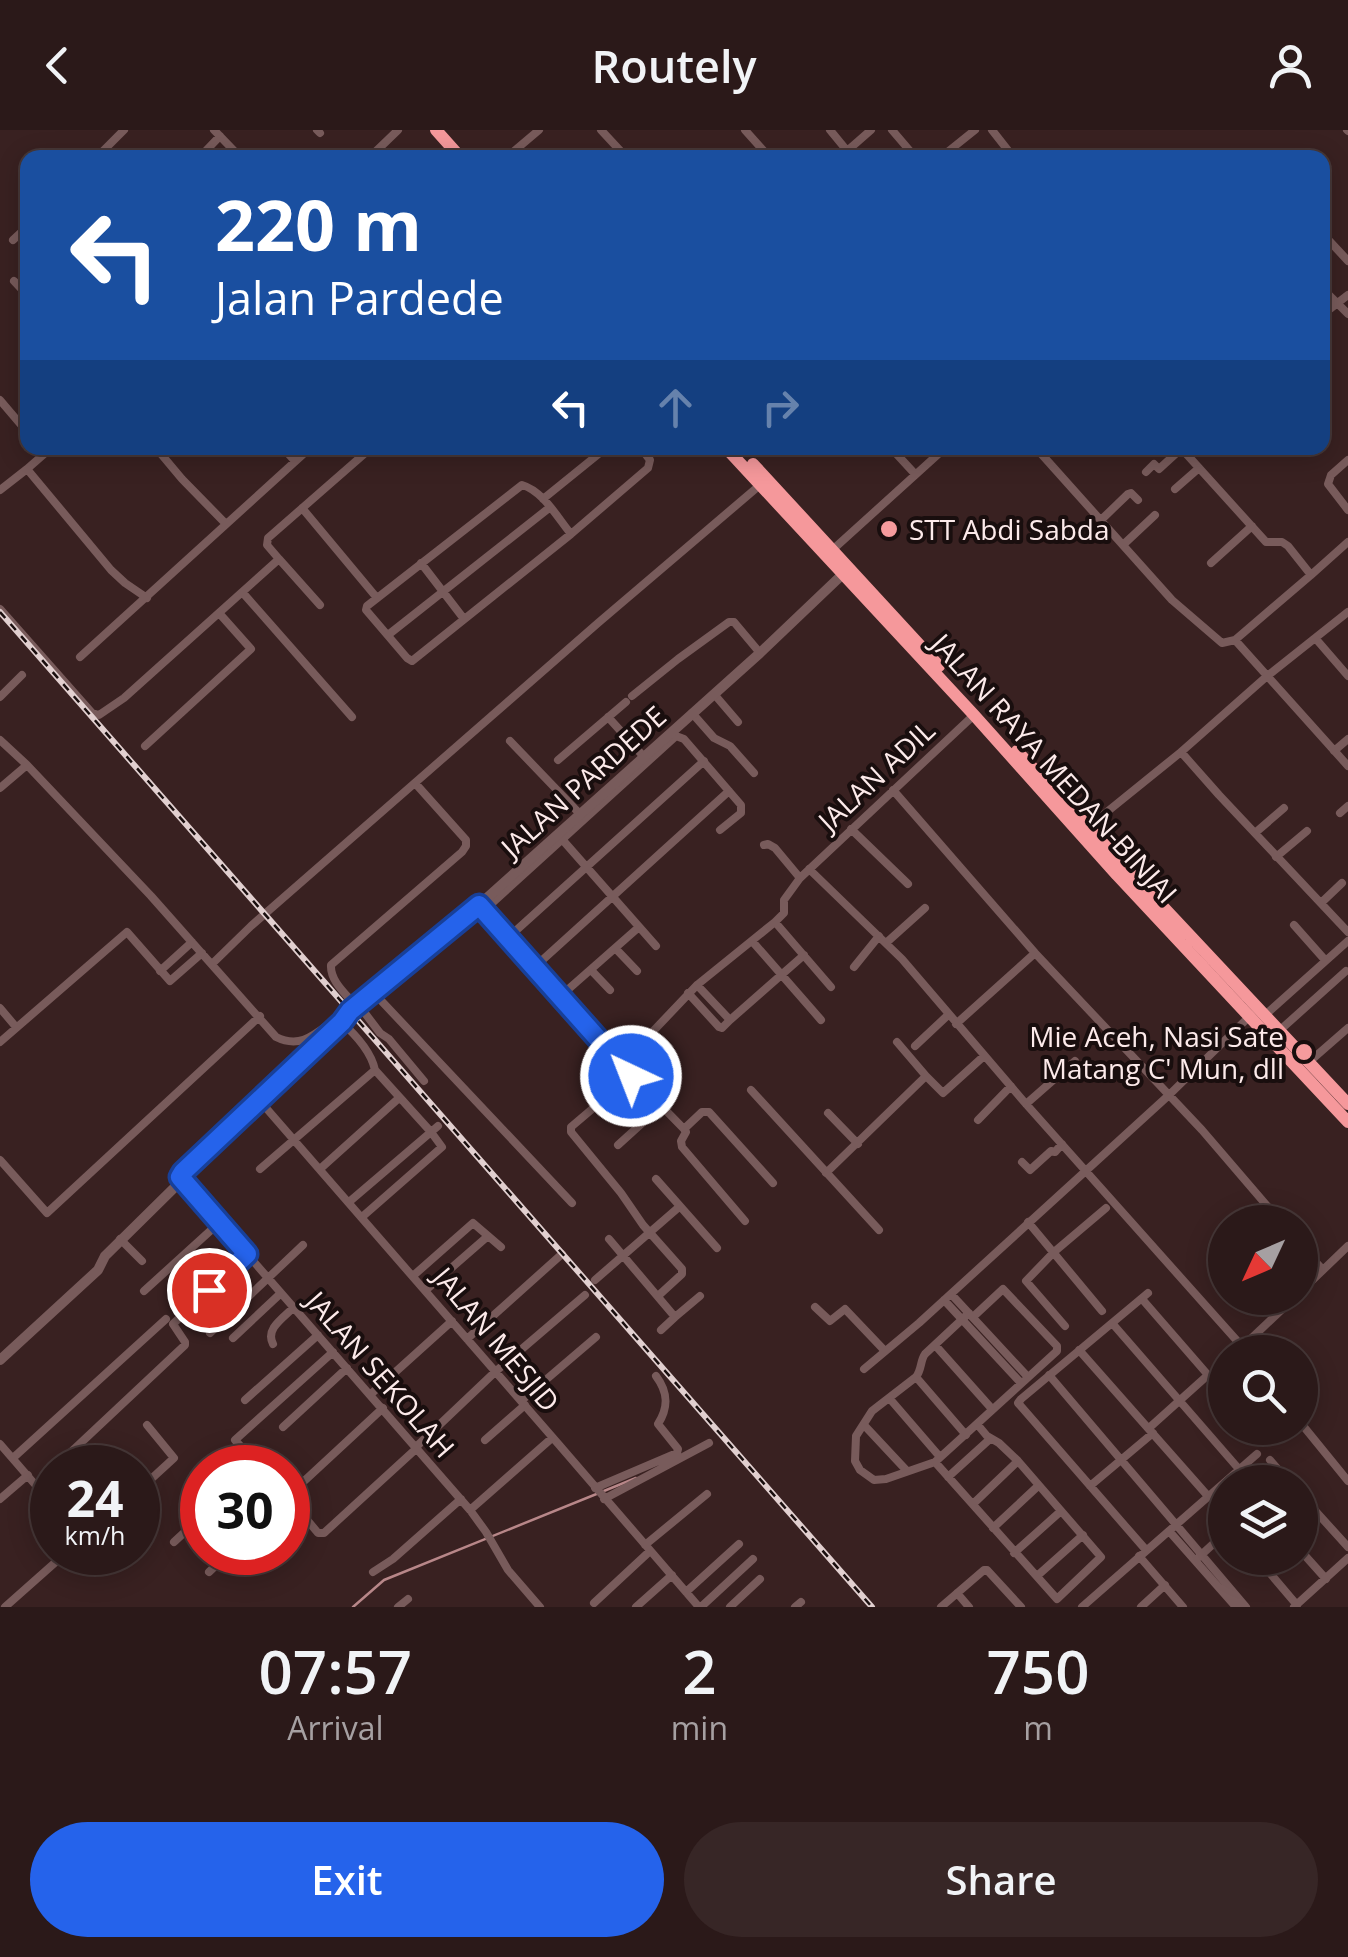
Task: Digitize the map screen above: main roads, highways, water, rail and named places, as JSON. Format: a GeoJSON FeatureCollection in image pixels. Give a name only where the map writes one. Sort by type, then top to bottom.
{"type":"FeatureCollection","features":[{"type":"Feature","properties":{"kind":"highway"},"geometry":{"type":"LineString","coordinates":[[436,130],[454,150]]}},
{"type":"Feature","properties":{"kind":"highway"},"geometry":{"type":"LineString","coordinates":[[447,130],[465,150]]}},
{"type":"Feature","properties":{"kind":"highway","name":"JALAN RAYA MEDAN-BINJAI"},"geometry":{"type":"LineString","coordinates":[[733,455],[829,552]]}},
{"type":"Feature","properties":{"kind":"highway","name":"JALAN RAYA MEDAN-BINJAI"},"geometry":{"type":"LineString","coordinates":[[744,455],[974,715],[1257,1014],[1348,1122]]}},
{"type":"Feature","properties":{"kind":"highway","name":"JALAN RAYA MEDAN-BINJAI"},"geometry":{"type":"LineString","coordinates":[[846,571],[1084,831]]}},
{"type":"Feature","properties":{"kind":"highway","name":"JALAN RAYA MEDAN-BINJAI"},"geometry":{"type":"LineString","coordinates":[[1257,1014],[1279,1031],[1348,1104]]}},
{"type":"Feature","properties":{"kind":"waterway"},"geometry":{"type":"LineString","coordinates":[[353,1607],[384,1580],[636,1478]]}},
{"type":"Feature","properties":{"kind":"railway"},"geometry":{"type":"LineString","coordinates":[[0,612],[872,1607]]}},
{"type":"Feature","properties":{"kind":"place","name":"STT Abdi Sabda"},"geometry":{"type":"Point","coordinates":[889,529]}},
{"type":"Feature","properties":{"kind":"place","name":"Mie Aceh, Nasi Sate Matang C' Mun, dll"},"geometry":{"type":"Point","coordinates":[1304,1052]}}]}
